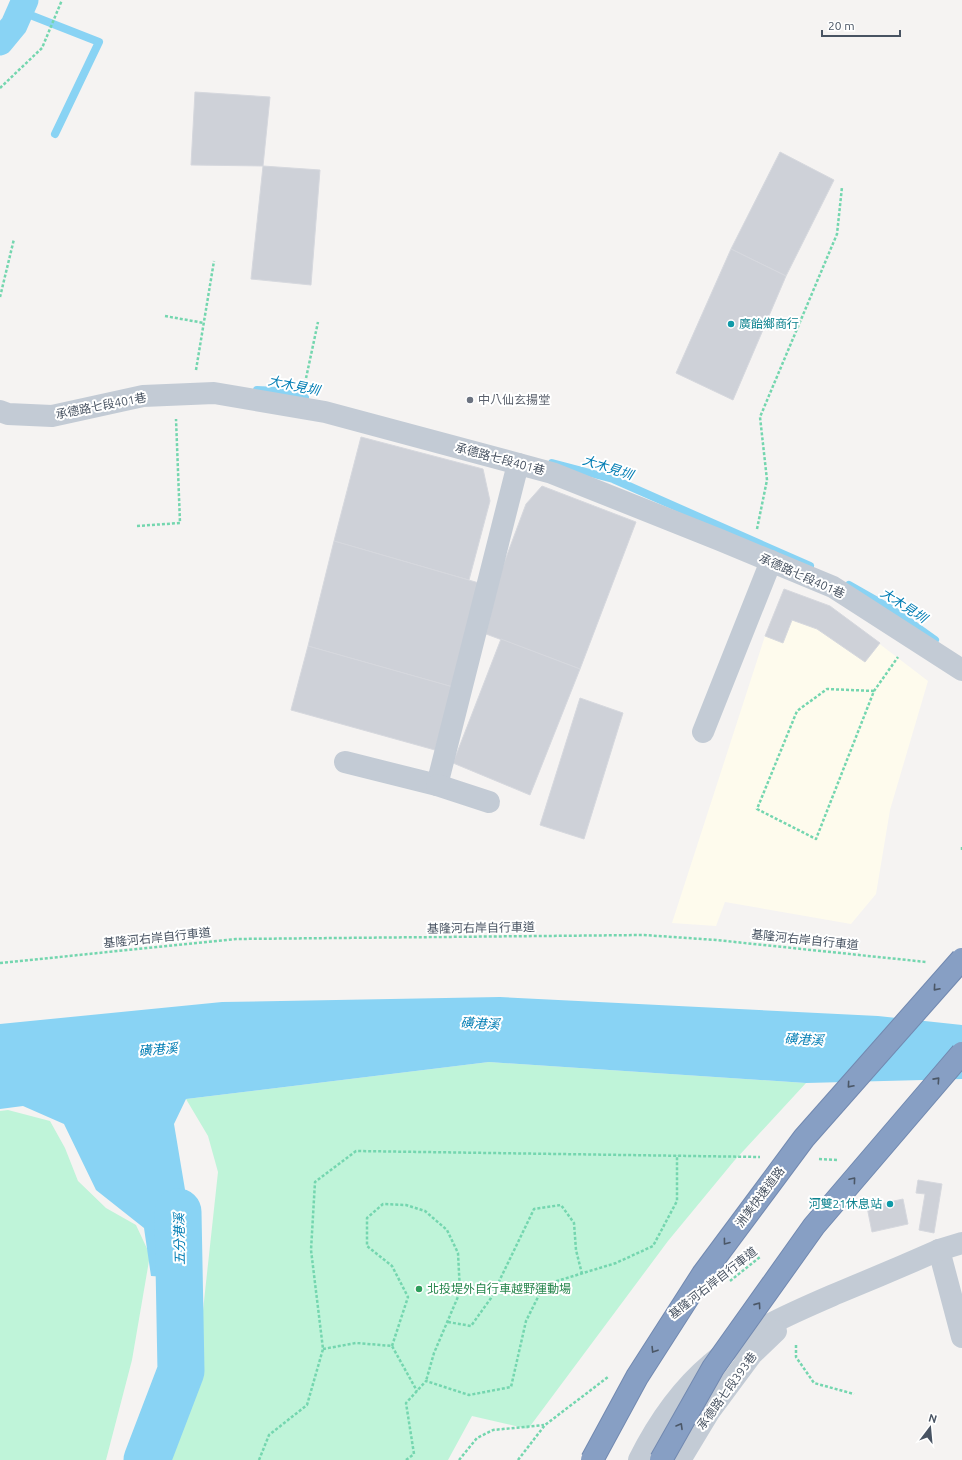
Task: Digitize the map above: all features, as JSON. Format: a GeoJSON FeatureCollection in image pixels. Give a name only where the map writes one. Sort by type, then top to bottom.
{"type":"FeatureCollection","features":[{"type":"Feature","properties":{"kind":"highway","name":"洲美快速道路"},"geometry":{"type":"LineString","coordinates":[[592,1460],[637,1377],[702,1274],[804,1138],[962,959]]}},
{"type":"Feature","properties":{"kind":"highway"},"geometry":{"type":"LineString","coordinates":[[661,1460],[713,1368],[814,1226],[962,1053]]}},
{"type":"Feature","properties":{"kind":"street","name":"承德路七段401巷"},"geometry":{"type":"LineString","coordinates":[[3,414],[52,416],[143,396],[214,393],[326,412],[552,473],[761,557],[833,587],[962,670]]}},
{"type":"Feature","properties":{"kind":"street"},"geometry":{"type":"LineString","coordinates":[[437,785],[518,464]]}},
{"type":"Feature","properties":{"kind":"street"},"geometry":{"type":"LineString","coordinates":[[703,732],[761,557]]}},
{"type":"Feature","properties":{"kind":"street"},"geometry":{"type":"LineString","coordinates":[[345,762],[437,785],[489,802]]}},
{"type":"Feature","properties":{"kind":"street","name":"承德路七段393巷"},"geometry":{"type":"LineString","coordinates":[[639,1460],[651,1436],[676,1399],[711,1363],[751,1335],[797,1311],[939,1250],[962,1243]]}},
{"type":"Feature","properties":{"kind":"street"},"geometry":{"type":"LineString","coordinates":[[939,1250],[962,1337]]}},
{"type":"Feature","properties":{"kind":"street","name":"承德路七段393巷"},"geometry":{"type":"LineString","coordinates":[[680,1460],[709,1412],[752,1354],[797,1311]]}},
{"type":"Feature","properties":{"kind":"path"},"geometry":{"type":"LineString","coordinates":[[0,88],[42,48],[62,0]]}},
{"type":"Feature","properties":{"kind":"path"},"geometry":{"type":"LineString","coordinates":[[761,557],[767,480],[760,417],[837,234],[842,187]]}},
{"type":"Feature","properties":{"kind":"path"},"geometry":{"type":"LineString","coordinates":[[0,297],[14,239]]}},
{"type":"Feature","properties":{"kind":"path"},"geometry":{"type":"LineString","coordinates":[[137,526],[180,523],[184,394],[204,323],[214,261]]}},
{"type":"Feature","properties":{"kind":"path"},"geometry":{"type":"LineString","coordinates":[[165,316],[204,323]]}},
{"type":"Feature","properties":{"kind":"path"},"geometry":{"type":"LineString","coordinates":[[300,407],[318,322]]}},
{"type":"Feature","properties":{"kind":"path"},"geometry":{"type":"LineString","coordinates":[[874,691],[827,689],[797,711],[758,810],[816,839],[874,691],[913,638]]}},
{"type":"Feature","properties":{"kind":"path","name":"基隆河右岸自行車道"},"geometry":{"type":"LineString","coordinates":[[0,963],[236,939],[636,935],[716,940],[927,962]]}},
{"type":"Feature","properties":{"kind":"path"},"geometry":{"type":"LineString","coordinates":[[259,1460],[269,1435],[308,1405],[323,1349],[311,1250],[316,1182],[356,1151],[677,1155],[677,1201],[653,1246],[616,1263],[544,1285],[526,1320],[511,1387],[469,1395],[426,1381]]}},
{"type":"Feature","properties":{"kind":"path"},"geometry":{"type":"LineString","coordinates":[[406,1460],[414,1454],[406,1403],[417,1391],[426,1381],[434,1353],[460,1292],[458,1253],[447,1230],[424,1211],[406,1205],[383,1204],[367,1218],[367,1246],[392,1266],[408,1297],[392,1346],[417,1391]]}},
{"type":"Feature","properties":{"kind":"path"},"geometry":{"type":"LineString","coordinates":[[448,1322],[471,1326],[491,1298],[534,1209],[561,1205],[574,1223],[576,1250],[582,1274]]}},
{"type":"Feature","properties":{"kind":"path","name":"基隆河右岸自行車道"},"geometry":{"type":"LineString","coordinates":[[724,1285],[761,1256]]}},
{"type":"Feature","properties":{"kind":"path"},"geometry":{"type":"LineString","coordinates":[[797,1311],[796,1357],[814,1383],[854,1394]]}},
{"type":"Feature","properties":{"kind":"path"},"geometry":{"type":"LineString","coordinates":[[323,1349],[356,1343],[392,1346]]}},
{"type":"Feature","properties":{"kind":"path"},"geometry":{"type":"LineString","coordinates":[[518,1460],[545,1425],[613,1373]]}},
{"type":"Feature","properties":{"kind":"path"},"geometry":{"type":"LineString","coordinates":[[459,1460],[477,1438],[492,1430],[545,1425]]}},
{"type":"Feature","properties":{"kind":"shaded area"},"geometry":{"type":"Polygon","coordinates":[[[784,589],[830,606],[928,681],[890,810],[876,894],[851,924],[725,902],[716,926],[672,923],[765,636],[784,589]]]}},
{"type":"Feature","properties":{"kind":"green space","name":"北投堤外自行車越野運動場"},"geometry":{"type":"Polygon","coordinates":[[[489,1062],[806,1083],[734,1161],[668,1241],[528,1429],[472,1416],[448,1460],[167,1460],[200,1338],[218,1172],[208,1136],[186,1099],[489,1062]]]}},
{"type":"Feature","properties":{"kind":"green space"},"geometry":{"type":"Polygon","coordinates":[[[8,1110],[50,1121],[65,1148],[78,1181],[106,1208],[136,1225],[150,1255],[132,1360],[106,1460],[0,1460],[0,1111],[8,1110]]]}},
{"type":"Feature","properties":{"kind":"water","name":"磺港溪"},"geometry":{"type":"Polygon","coordinates":[[[500,997],[878,1016],[962,1025],[962,1079],[806,1083],[489,1062],[186,1099],[174,1124],[200,1279],[151,1276],[144,1228],[96,1190],[64,1124],[23,1106],[0,1109],[0,1024],[222,1002],[500,997]]]}},
{"type":"Feature","properties":{"kind":"building"},"geometry":{"type":"Polygon","coordinates":[[[195,92],[270,97],[263,166],[191,165],[195,92]]]}},
{"type":"Feature","properties":{"kind":"building"},"geometry":{"type":"Polygon","coordinates":[[[780,152],[834,180],[786,276],[731,249],[780,152]]]}},
{"type":"Feature","properties":{"kind":"building"},"geometry":{"type":"Polygon","coordinates":[[[263,166],[320,170],[311,285],[251,279],[263,166]]]}},
{"type":"Feature","properties":{"kind":"building","name":"廣飴鄉商行"},"geometry":{"type":"Polygon","coordinates":[[[731,249],[786,276],[733,400],[676,373],[731,249]]]}},
{"type":"Feature","properties":{"kind":"building"},"geometry":{"type":"Polygon","coordinates":[[[361,437],[483,469],[490,501],[469,580],[334,541],[361,437]]]}},
{"type":"Feature","properties":{"kind":"building"},"geometry":{"type":"Polygon","coordinates":[[[542,486],[636,522],[580,669],[486,634],[501,571],[526,504],[542,486]]]}},
{"type":"Feature","properties":{"kind":"building"},"geometry":{"type":"Polygon","coordinates":[[[334,541],[479,583],[453,687],[308,646],[334,541]]]}},
{"type":"Feature","properties":{"kind":"building"},"geometry":{"type":"Polygon","coordinates":[[[784,589],[830,606],[880,643],[865,662],[817,629],[792,620],[783,643],[765,636],[784,589]]]}},
{"type":"Feature","properties":{"kind":"building"},"geometry":{"type":"Polygon","coordinates":[[[501,639],[580,669],[530,795],[453,763],[501,639]]]}},
{"type":"Feature","properties":{"kind":"building"},"geometry":{"type":"Polygon","coordinates":[[[308,646],[453,687],[435,750],[291,710],[308,646]]]}},
{"type":"Feature","properties":{"kind":"building"},"geometry":{"type":"Polygon","coordinates":[[[580,698],[623,713],[584,839],[540,825],[580,698]]]}},
{"type":"Feature","properties":{"kind":"building"},"geometry":{"type":"Polygon","coordinates":[[[918,1180],[942,1184],[934,1233],[919,1230],[925,1194],[916,1193],[918,1180]]]}},
{"type":"Feature","properties":{"kind":"building"},"geometry":{"type":"Polygon","coordinates":[[[903,1199],[908,1224],[872,1232],[867,1207],[903,1199]]]}},
{"type":"Feature","properties":{"kind":"waterway"},"geometry":{"type":"LineString","coordinates":[[24,0],[20,11],[99,42],[55,134]]}},
{"type":"Feature","properties":{"kind":"waterway"},"geometry":{"type":"LineString","coordinates":[[0,42],[14,25],[25,0]]}},
{"type":"Feature","properties":{"kind":"waterway","name":"大木見圳"},"geometry":{"type":"LineString","coordinates":[[257,390],[277,391],[305,398]]}},
{"type":"Feature","properties":{"kind":"waterway","name":"大木見圳"},"geometry":{"type":"LineString","coordinates":[[552,463],[613,479],[810,566]]}},
{"type":"Feature","properties":{"kind":"waterway","name":"大木見圳"},"geometry":{"type":"LineString","coordinates":[[849,585],[893,610],[935,640]]}},
{"type":"Feature","properties":{"kind":"waterway","name":"五分港溪"},"geometry":{"type":"LineString","coordinates":[[147,1460],[181,1371],[178,1212]]}},
{"type":"Feature","properties":{"kind":"place","name":"廣飴鄉商行"},"geometry":{"type":"Point","coordinates":[731,324]}},
{"type":"Feature","properties":{"kind":"place","name":"中八仙玄揚堂"},"geometry":{"type":"Point","coordinates":[470,400]}},
{"type":"Feature","properties":{"kind":"place","name":"河雙21休息站"},"geometry":{"type":"Point","coordinates":[890,1204]}},
{"type":"Feature","properties":{"kind":"place","name":"北投堤外自行車越野運動場"},"geometry":{"type":"Point","coordinates":[419,1289]}}]}
